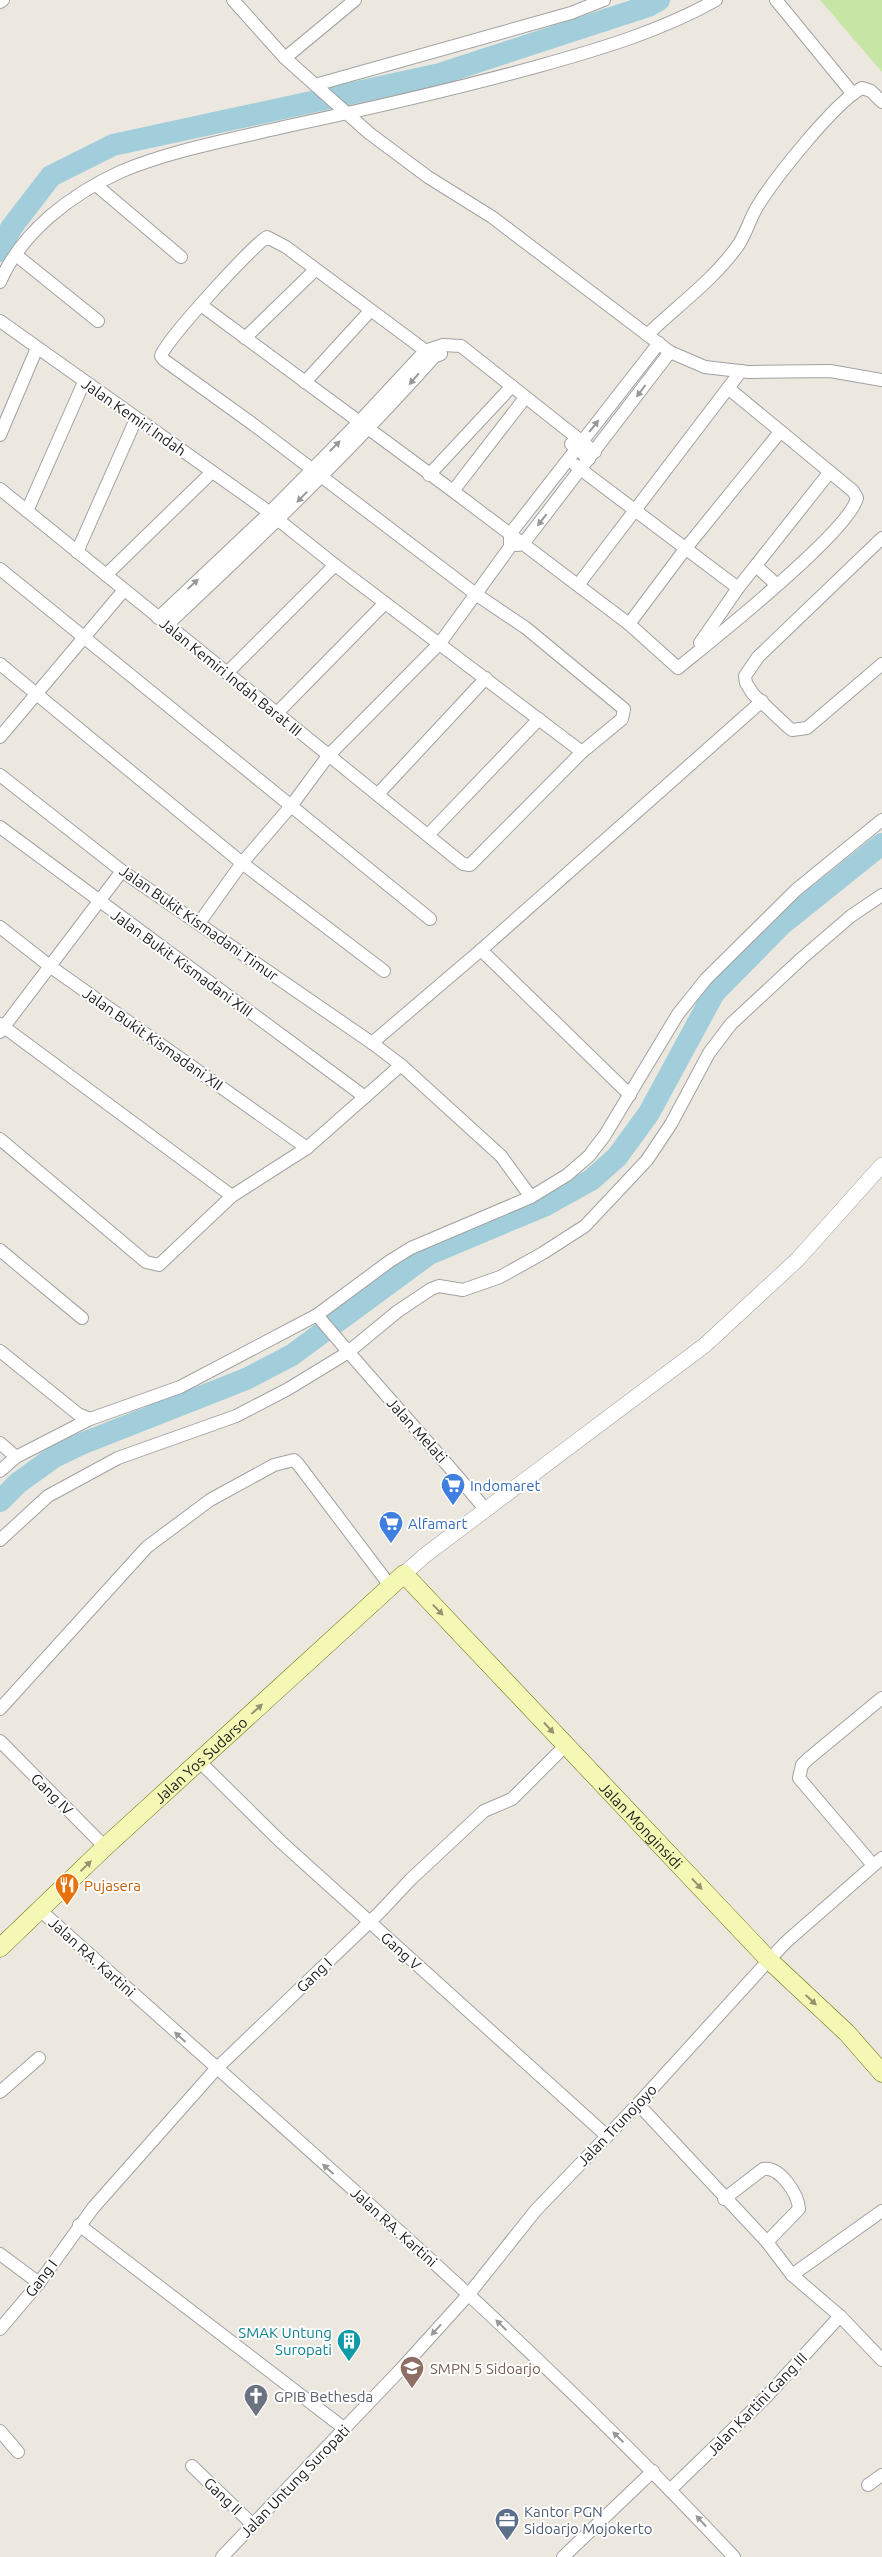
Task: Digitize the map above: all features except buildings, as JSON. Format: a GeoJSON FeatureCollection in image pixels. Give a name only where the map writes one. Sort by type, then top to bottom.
{"type":"FeatureCollection","features":[{"type":"Feature","properties":{"kind":"main road","name":"Jalan Yos Sudarso"},"geometry":{"type":"LineString","coordinates":[[0,1948],[105,1847],[391,1588],[404,1574]]}},
{"type":"Feature","properties":{"kind":"main road","name":"Jalan Monginsidi"},"geometry":{"type":"LineString","coordinates":[[404,1574],[769,1960],[847,2033],[882,2073]]}},
{"type":"Feature","properties":{"kind":"street"},"geometry":{"type":"LineString","coordinates":[[233,0],[285,58],[342,110],[428,177],[492,217],[550,259],[670,352],[705,366],[741,371],[790,373],[830,371],[882,380]]}},
{"type":"Feature","properties":{"kind":"street"},"geometry":{"type":"LineString","coordinates":[[285,58],[355,0]]}},
{"type":"Feature","properties":{"kind":"street"},"geometry":{"type":"LineString","coordinates":[[318,87],[571,13],[604,0]]}},
{"type":"Feature","properties":{"kind":"street"},"geometry":{"type":"LineString","coordinates":[[0,282],[16,255],[35,232],[72,197],[121,172],[156,159],[342,110],[410,100],[582,54],[627,40],[697,11],[716,0]]}},
{"type":"Feature","properties":{"kind":"street"},"geometry":{"type":"LineString","coordinates":[[776,0],[853,94]]}},
{"type":"Feature","properties":{"kind":"street"},"geometry":{"type":"LineString","coordinates":[[646,335],[728,258],[740,243],[758,205],[778,177],[842,103],[853,94],[866,88],[882,102]]}},
{"type":"Feature","properties":{"kind":"street"},"geometry":{"type":"LineString","coordinates":[[96,185],[181,257]]}},
{"type":"Feature","properties":{"kind":"street"},"geometry":{"type":"LineString","coordinates":[[429,354],[286,247],[267,237],[201,305],[162,351],[161,356],[254,424],[476,594],[526,628],[624,709],[622,719],[582,752]]}},
{"type":"Feature","properties":{"kind":"street"},"geometry":{"type":"LineString","coordinates":[[16,255],[98,321]]}},
{"type":"Feature","properties":{"kind":"street"},"geometry":{"type":"LineString","coordinates":[[245,338],[315,270]]}},
{"type":"Feature","properties":{"kind":"street"},"geometry":{"type":"LineString","coordinates":[[201,305],[578,585],[629,624],[678,668],[777,584],[845,520],[855,505],[856,498],[853,491],[728,388]]}},
{"type":"Feature","properties":{"kind":"street"},"geometry":{"type":"LineString","coordinates":[[305,382],[370,311]]}},
{"type":"Feature","properties":{"kind":"street","name":"Jalan Kemiri Indah"},"geometry":{"type":"LineString","coordinates":[[0,321],[274,517],[582,752]]}},
{"type":"Feature","properties":{"kind":"street"},"geometry":{"type":"LineString","coordinates":[[510,548],[510,534],[659,344]]}},
{"type":"Feature","properties":{"kind":"street"},"geometry":{"type":"LineString","coordinates":[[0,435],[37,348]]}},
{"type":"Feature","properties":{"kind":"street"},"geometry":{"type":"LineString","coordinates":[[163,621],[274,517],[364,426],[429,354],[446,351],[457,354],[509,389],[579,445],[588,460],[634,510],[738,588]]}},
{"type":"Feature","properties":{"kind":"street"},"geometry":{"type":"LineString","coordinates":[[200,924],[242,863],[291,806],[328,756],[440,643],[510,548],[523,544],[670,352]]}},
{"type":"Feature","properties":{"kind":"street"},"geometry":{"type":"LineString","coordinates":[[578,585],[741,371]]}},
{"type":"Feature","properties":{"kind":"street"},"geometry":{"type":"LineString","coordinates":[[27,511],[84,382]]}},
{"type":"Feature","properties":{"kind":"street"},"geometry":{"type":"LineString","coordinates":[[509,389],[521,403],[579,445]]}},
{"type":"Feature","properties":{"kind":"street"},"geometry":{"type":"LineString","coordinates":[[428,475],[509,389]]}},
{"type":"Feature","properties":{"kind":"street"},"geometry":{"type":"LineString","coordinates":[[453,491],[521,403]]}},
{"type":"Feature","properties":{"kind":"street"},"geometry":{"type":"LineString","coordinates":[[77,552],[136,419]]}},
{"type":"Feature","properties":{"kind":"street"},"geometry":{"type":"LineString","coordinates":[[629,624],[686,548],[780,432]]}},
{"type":"Feature","properties":{"kind":"street"},"geometry":{"type":"LineString","coordinates":[[567,459],[588,460]]}},
{"type":"Feature","properties":{"kind":"street"},"geometry":{"type":"LineString","coordinates":[[106,575],[212,472]]}},
{"type":"Feature","properties":{"kind":"street"},"geometry":{"type":"LineString","coordinates":[[690,657],[738,588],[829,473]]}},
{"type":"Feature","properties":{"kind":"street","name":"Jalan Kemiri Indah Barat III"},"geometry":{"type":"LineString","coordinates":[[0,489],[464,864],[470,865],[477,860],[582,752]]}},
{"type":"Feature","properties":{"kind":"street"},"geometry":{"type":"LineString","coordinates":[[882,538],[750,668],[745,676],[746,683],[792,730],[807,728],[882,664]]}},
{"type":"Feature","properties":{"kind":"street"},"geometry":{"type":"LineString","coordinates":[[227,673],[335,565]]}},
{"type":"Feature","properties":{"kind":"street"},"geometry":{"type":"LineString","coordinates":[[756,566],[777,584]]}},
{"type":"Feature","properties":{"kind":"street"},"geometry":{"type":"LineString","coordinates":[[0,569],[430,919]]}},
{"type":"Feature","properties":{"kind":"street"},"geometry":{"type":"LineString","coordinates":[[0,737],[124,590]]}},
{"type":"Feature","properties":{"kind":"street"},"geometry":{"type":"LineString","coordinates":[[277,714],[384,602]]}},
{"type":"Feature","properties":{"kind":"street"},"geometry":{"type":"LineString","coordinates":[[0,664],[242,863],[384,971]]}},
{"type":"Feature","properties":{"kind":"street"},"geometry":{"type":"LineString","coordinates":[[378,794],[486,678]]}},
{"type":"Feature","properties":{"kind":"street"},"geometry":{"type":"LineString","coordinates":[[372,1042],[482,950],[762,701]]}},
{"type":"Feature","properties":{"kind":"street"},"geometry":{"type":"LineString","coordinates":[[428,835],[540,719]]}},
{"type":"Feature","properties":{"kind":"street","name":"Jalan Bukit Kismadani Timur"},"geometry":{"type":"LineString","coordinates":[[0,774],[122,871],[372,1042],[401,1065],[501,1156],[531,1197]]}},
{"type":"Feature","properties":{"kind":"street"},"geometry":{"type":"LineString","coordinates":[[0,1471],[16,1456],[90,1419],[180,1387],[321,1320],[383,1266],[411,1248],[531,1197],[567,1175],[589,1156],[605,1135],[678,1014],[706,979],[796,890],[882,820]]}},
{"type":"Feature","properties":{"kind":"street","name":"Jalan Bukit Kismadani XIII"},"geometry":{"type":"LineString","coordinates":[[0,827],[365,1097]]}},
{"type":"Feature","properties":{"kind":"street"},"geometry":{"type":"LineString","coordinates":[[122,871],[51,967],[1,1028],[232,1196]]}},
{"type":"Feature","properties":{"kind":"street"},"geometry":{"type":"LineString","coordinates":[[0,1540],[48,1496],[118,1458],[236,1416],[288,1389],[431,1289],[439,1286],[463,1290],[500,1277],[585,1226],[647,1160],[672,1124],[709,1053],[731,1024],[851,916],[882,895]]}},
{"type":"Feature","properties":{"kind":"street","name":"Jalan Bukit Kismadani XII"},"geometry":{"type":"LineString","coordinates":[[0,927],[51,967],[307,1148]]}},
{"type":"Feature","properties":{"kind":"street"},"geometry":{"type":"LineString","coordinates":[[482,950],[630,1095]]}},
{"type":"Feature","properties":{"kind":"street"},"geometry":{"type":"LineString","coordinates":[[0,1139],[146,1262],[154,1265],[164,1262],[232,1196],[307,1148],[401,1065]]}},
{"type":"Feature","properties":{"kind":"street"},"geometry":{"type":"LineString","coordinates":[[404,1574],[424,1556],[705,1345],[798,1260],[882,1165]]}},
{"type":"Feature","properties":{"kind":"street"},"geometry":{"type":"LineString","coordinates":[[0,1250],[82,1318]]}},
{"type":"Feature","properties":{"kind":"street","name":"Jalan Melati"},"geometry":{"type":"LineString","coordinates":[[321,1320],[344,1349],[445,1461],[486,1510]]}},
{"type":"Feature","properties":{"kind":"street"},"geometry":{"type":"LineString","coordinates":[[0,1351],[78,1414],[90,1419]]}},
{"type":"Feature","properties":{"kind":"street"},"geometry":{"type":"LineString","coordinates":[[0,1443],[16,1456]]}},
{"type":"Feature","properties":{"kind":"street"},"geometry":{"type":"LineString","coordinates":[[0,1709],[147,1547],[210,1500],[280,1463],[294,1460],[298,1464],[391,1588]]}},
{"type":"Feature","properties":{"kind":"street"},"geometry":{"type":"LineString","coordinates":[[878,1861],[799,1778],[802,1765],[808,1759],[882,1698]]}},
{"type":"Feature","properties":{"kind":"street","name":"Gang IV"},"geometry":{"type":"LineString","coordinates":[[0,1741],[105,1847]]}},
{"type":"Feature","properties":{"kind":"street","name":"Gang I"},"geometry":{"type":"LineString","coordinates":[[0,2329],[39,2284],[79,2225],[121,2173],[216,2069],[411,1879],[484,1811],[512,1799],[566,1745]]}},
{"type":"Feature","properties":{"kind":"street","name":"Gang V"},"geometry":{"type":"LineString","coordinates":[[199,1761],[280,1841],[606,2136]]}},
{"type":"Feature","properties":{"kind":"street","name":"Jalan Trunojoyo"},"geometry":{"type":"LineString","coordinates":[[469,2294],[536,2210],[638,2104],[786,1942],[878,1861]]}},
{"type":"Feature","properties":{"kind":"street","name":"Jalan RA. Kartini"},"geometry":{"type":"LineString","coordinates":[[40,1910],[469,2294],[654,2471],[734,2557]]}},
{"type":"Feature","properties":{"kind":"street"},"geometry":{"type":"LineString","coordinates":[[0,2092],[38,2058]]}},
{"type":"Feature","properties":{"kind":"street"},"geometry":{"type":"LineString","coordinates":[[638,2104],[724,2199],[766,2242],[792,2275],[840,2316],[882,2360]]}},
{"type":"Feature","properties":{"kind":"street"},"geometry":{"type":"LineString","coordinates":[[724,2199],[763,2169],[772,2169],[781,2176],[793,2191],[799,2209],[766,2242]]}},
{"type":"Feature","properties":{"kind":"street"},"geometry":{"type":"LineString","coordinates":[[792,2275],[882,2211]]}},
{"type":"Feature","properties":{"kind":"street"},"geometry":{"type":"LineString","coordinates":[[79,2225],[345,2429]]}},
{"type":"Feature","properties":{"kind":"street"},"geometry":{"type":"LineString","coordinates":[[0,2254],[39,2284]]}},
{"type":"Feature","properties":{"kind":"street","name":"Jalan Untung Suropati"},"geometry":{"type":"LineString","coordinates":[[222,2557],[345,2429],[469,2294]]}},
{"type":"Feature","properties":{"kind":"street","name":"Jalan Kartini Gang III"},"geometry":{"type":"LineString","coordinates":[[671,2489],[766,2397],[840,2316]]}},
{"type":"Feature","properties":{"kind":"street"},"geometry":{"type":"LineString","coordinates":[[0,2431],[18,2452]]}},
{"type":"Feature","properties":{"kind":"street","name":"Gang II"},"geometry":{"type":"LineString","coordinates":[[192,2466],[253,2525]]}},
{"type":"Feature","properties":{"kind":"street"},"geometry":{"type":"LineString","coordinates":[[563,2557],[654,2471]]}},
{"type":"Feature","properties":{"kind":"street"},"geometry":{"type":"LineString","coordinates":[[868,2485],[882,2474]]}},
{"type":"Feature","properties":{"kind":"green space"},"geometry":{"type":"Polygon","coordinates":[[[820,0],[882,0],[882,72],[820,0]]]}},
{"type":"Feature","properties":{"kind":"waterway"},"geometry":{"type":"LineString","coordinates":[[0,251],[11,228],[51,176],[113,145],[440,74],[648,6],[659,0]]}},
{"type":"Feature","properties":{"kind":"waterway"},"geometry":{"type":"LineString","coordinates":[[0,1501],[18,1483],[54,1457],[81,1444],[246,1379],[292,1355],[429,1254],[546,1205],[591,1180],[617,1157],[649,1113],[714,993],[781,925],[882,844]]}},
{"type":"Feature","properties":{"kind":"place","name":"Indomaret"},"geometry":{"type":"Point","coordinates":[453,1506]}},
{"type":"Feature","properties":{"kind":"place","name":"Alfamart"},"geometry":{"type":"Point","coordinates":[391,1544]}},
{"type":"Feature","properties":{"kind":"place","name":"Pujasera"},"geometry":{"type":"Point","coordinates":[67,1906]}},
{"type":"Feature","properties":{"kind":"place","name":"SMAK Untung Suropati"},"geometry":{"type":"Point","coordinates":[349,2362]}},
{"type":"Feature","properties":{"kind":"place","name":"SMPN 5 Sidoarjo"},"geometry":{"type":"Point","coordinates":[412,2389]}},
{"type":"Feature","properties":{"kind":"place","name":"GPIB Bethesda"},"geometry":{"type":"Point","coordinates":[256,2417]}},
{"type":"Feature","properties":{"kind":"place","name":"Kantor PGN Sidoarjo Mojokerto"},"geometry":{"type":"Point","coordinates":[507,2541]}}]}
